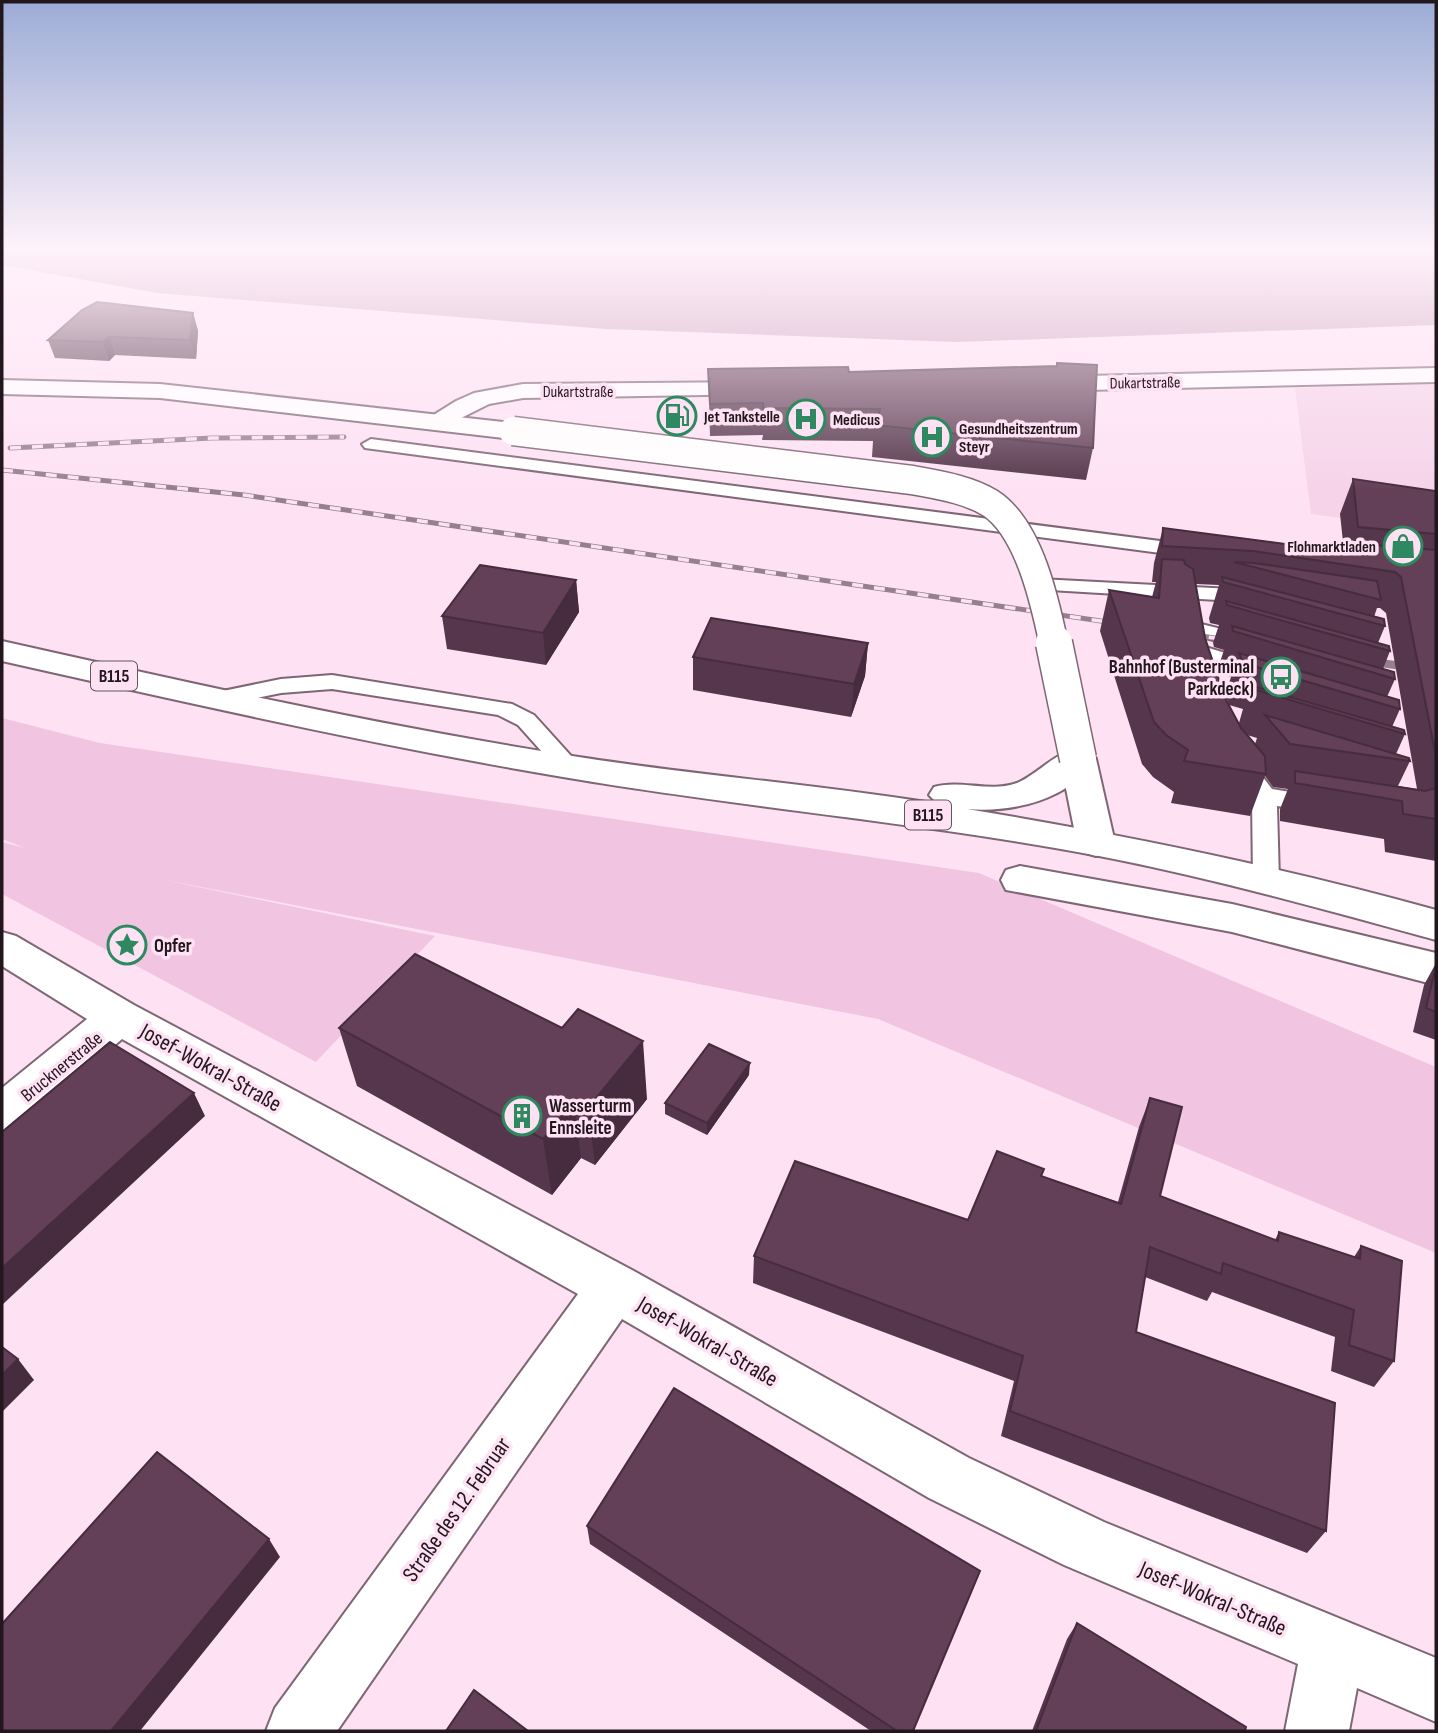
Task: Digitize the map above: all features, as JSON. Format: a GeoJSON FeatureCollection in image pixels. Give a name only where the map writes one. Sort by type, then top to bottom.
{"type":"FeatureCollection","features":[{"type":"Feature","properties":{"kind":"main road","name":"Dukartstraße"},"geometry":{"type":"LineString","coordinates":[[1018,385],[1436,375]]}},
{"type":"Feature","properties":{"kind":"main road"},"geometry":{"type":"LineString","coordinates":[[2,387],[160,391],[441,421],[874,475],[948,487],[982,499],[997,508],[1021,536],[1040,585],[1096,843]]}},
{"type":"Feature","properties":{"kind":"main road","name":"Dukartstraße"},"geometry":{"type":"LineString","coordinates":[[441,421],[465,405],[484,398],[523,391],[776,389]]}},
{"type":"Feature","properties":{"kind":"main road","name":"B115"},"geometry":{"type":"LineString","coordinates":[[2,651],[395,737],[569,767],[915,813],[1096,843],[1266,881],[1436,925]]}},
{"type":"Feature","properties":{"kind":"main road"},"geometry":{"type":"LineString","coordinates":[[758,792],[831,780],[983,800],[1010,799],[1035,791],[1078,759]]}},
{"type":"Feature","properties":{"kind":"main road"},"geometry":{"type":"LineString","coordinates":[[1020,880],[1232,918],[1422,965]]}},
{"type":"Feature","properties":{"kind":"main road","name":"Josef-Wokral-Straße"},"geometry":{"type":"LineString","coordinates":[[2,947],[120,1017],[614,1287],[949,1478],[1085,1544],[1436,1690]]}},
{"type":"Feature","properties":{"kind":"main road","name":"Brucknerstraße"},"geometry":{"type":"LineString","coordinates":[[2,1114],[120,1017]]}},
{"type":"Feature","properties":{"kind":"main road","name":"Straße des 12. Februar"},"geometry":{"type":"LineString","coordinates":[[298,1731],[614,1287]]}},
{"type":"Feature","properties":{"kind":"main road"},"geometry":{"type":"LineString","coordinates":[[1317,1731],[1332,1649]]}},
{"type":"Feature","properties":{"kind":"lane"},"geometry":{"type":"LineString","coordinates":[[370,444],[1212,554]]}},
{"type":"Feature","properties":{"kind":"lane"},"geometry":{"type":"LineString","coordinates":[[1040,585],[1268,599]]}},
{"type":"Feature","properties":{"kind":"lane"},"geometry":{"type":"LineString","coordinates":[[1150,590],[1230,615]]}},
{"type":"Feature","properties":{"kind":"lane"},"geometry":{"type":"LineString","coordinates":[[1194,605],[1206,679]]}},
{"type":"Feature","properties":{"kind":"lane"},"geometry":{"type":"LineString","coordinates":[[1197,629],[1276,651]]}},
{"type":"Feature","properties":{"kind":"lane"},"geometry":{"type":"LineString","coordinates":[[1202,653],[1280,677]]}},
{"type":"Feature","properties":{"kind":"lane"},"geometry":{"type":"LineString","coordinates":[[216,699],[281,686],[332,682],[504,709],[526,720],[569,767]]}},
{"type":"Feature","properties":{"kind":"lane"},"geometry":{"type":"LineString","coordinates":[[1241,769],[1264,796],[1266,881]]}},
{"type":"Feature","properties":{"kind":"lane"},"geometry":{"type":"LineString","coordinates":[[1264,796],[1342,808]]}},
{"type":"Feature","properties":{"kind":"shaded area"},"geometry":{"type":"Polygon","coordinates":[[[604,329],[1327,329],[957,342],[604,329]]]}},
{"type":"Feature","properties":{"kind":"shaded area"},"geometry":{"type":"Polygon","coordinates":[[[1436,384],[1436,531],[1311,514],[1295,388],[1436,384]]]}},
{"type":"Feature","properties":{"kind":"shaded area"},"geometry":{"type":"Polygon","coordinates":[[[2,718],[100,743],[979,873],[1436,1067],[1436,1253],[878,1019],[155,878],[435,936],[316,1062],[2,894],[2,842],[25,848],[2,839],[2,718]]]}},
{"type":"Feature","properties":{"kind":"building"},"geometry":{"type":"Polygon","coordinates":[[[61,329],[191,329],[190,340],[109,337],[103,342],[48,340],[61,329]]]}},
{"type":"Feature","properties":{"kind":"building"},"geometry":{"type":"Polygon","coordinates":[[[1057,363],[1097,365],[1093,448],[875,425],[880,409],[763,408],[763,403],[710,404],[708,369],[848,367],[849,372],[1057,366],[1057,363]]]}},
{"type":"Feature","properties":{"kind":"building"},"geometry":{"type":"Polygon","coordinates":[[[1353,479],[1436,491],[1436,534],[1358,527],[1353,479]]]}},
{"type":"Feature","properties":{"kind":"building"},"geometry":{"type":"Polygon","coordinates":[[[1163,528],[1362,554],[1361,544],[1436,550],[1436,757],[1401,577],[1395,572],[1253,551],[1162,546],[1163,528]]]}},
{"type":"Feature","properties":{"kind":"building"},"geometry":{"type":"Polygon","coordinates":[[[1162,559],[1184,560],[1185,564],[1193,569],[1205,638],[1225,698],[1241,728],[1265,756],[1266,774],[1184,761],[1188,750],[1166,735],[1154,722],[1109,590],[1159,598],[1162,559]]]}},
{"type":"Feature","properties":{"kind":"building"},"geometry":{"type":"Polygon","coordinates":[[[1234,562],[1377,581],[1381,600],[1234,562]]]}},
{"type":"Feature","properties":{"kind":"building"},"geometry":{"type":"Polygon","coordinates":[[[480,565],[576,580],[543,633],[442,616],[480,565]]]}},
{"type":"Feature","properties":{"kind":"building"},"geometry":{"type":"Polygon","coordinates":[[[1222,577],[1384,619],[1385,626],[1223,582],[1222,577]]]}},
{"type":"Feature","properties":{"kind":"building"},"geometry":{"type":"Polygon","coordinates":[[[1226,601],[1389,646],[1390,651],[1227,605],[1226,601]]]}},
{"type":"Feature","properties":{"kind":"building"},"geometry":{"type":"Polygon","coordinates":[[[711,618],[868,643],[854,684],[693,657],[711,618]]]}},
{"type":"Feature","properties":{"kind":"building"},"geometry":{"type":"Polygon","coordinates":[[[1232,626],[1394,672],[1395,679],[1233,631],[1232,626]]]}},
{"type":"Feature","properties":{"kind":"building"},"geometry":{"type":"Polygon","coordinates":[[[1239,653],[1399,700],[1400,709],[1243,663],[1239,653]]]}},
{"type":"Feature","properties":{"kind":"building"},"geometry":{"type":"Polygon","coordinates":[[[1252,686],[1404,730],[1405,734],[1253,689],[1252,686]]]}},
{"type":"Feature","properties":{"kind":"building"},"geometry":{"type":"Polygon","coordinates":[[[1265,715],[1409,758],[1410,761],[1290,744],[1265,715]]]}},
{"type":"Feature","properties":{"kind":"building"},"geometry":{"type":"Polygon","coordinates":[[[1295,771],[1425,791],[1436,788],[1436,819],[1403,814],[1402,801],[1295,783],[1295,771]]]}},
{"type":"Feature","properties":{"kind":"building"},"geometry":{"type":"Polygon","coordinates":[[[415,954],[562,1028],[578,1009],[643,1041],[588,1108],[574,1101],[543,1139],[339,1028],[415,954]]]}},
{"type":"Feature","properties":{"kind":"building"},"geometry":{"type":"Polygon","coordinates":[[[1436,966],[1436,1012],[1426,1008],[1436,966]]]}},
{"type":"Feature","properties":{"kind":"building"},"geometry":{"type":"Polygon","coordinates":[[[110,1042],[194,1093],[2,1268],[2,1132],[110,1042]]]}},
{"type":"Feature","properties":{"kind":"building"},"geometry":{"type":"Polygon","coordinates":[[[709,1044],[750,1063],[707,1123],[665,1103],[709,1044]]]}},
{"type":"Feature","properties":{"kind":"building"},"geometry":{"type":"Polygon","coordinates":[[[1150,1098],[1182,1107],[1160,1196],[1278,1241],[1279,1232],[1360,1259],[1361,1246],[1402,1261],[1394,1361],[1349,1345],[1354,1310],[1223,1263],[1221,1274],[1150,1247],[1136,1332],[1335,1403],[1326,1531],[1010,1411],[1023,1356],[754,1256],[795,1161],[968,1220],[997,1151],[1044,1169],[1041,1176],[1121,1204],[1150,1098]]]}},
{"type":"Feature","properties":{"kind":"building"},"geometry":{"type":"Polygon","coordinates":[[[2,1347],[18,1359],[2,1375],[2,1347]]]}},
{"type":"Feature","properties":{"kind":"building"},"geometry":{"type":"Polygon","coordinates":[[[674,1388],[980,1571],[913,1731],[897,1731],[587,1526],[674,1388]]]}},
{"type":"Feature","properties":{"kind":"building"},"geometry":{"type":"Polygon","coordinates":[[[157,1452],[269,1539],[111,1731],[2,1731],[2,1624],[157,1452]]]}},
{"type":"Feature","properties":{"kind":"building"},"geometry":{"type":"Polygon","coordinates":[[[1077,1623],[1246,1727],[1245,1731],[1036,1731],[1077,1623]]]}},
{"type":"Feature","properties":{"kind":"building"},"geometry":{"type":"Polygon","coordinates":[[[474,1690],[528,1731],[446,1731],[474,1690]]]}},
{"type":"Feature","properties":{"kind":"railway"},"geometry":{"type":"LineString","coordinates":[[10,448],[212,438],[344,437]]}},
{"type":"Feature","properties":{"kind":"railway"},"geometry":{"type":"LineString","coordinates":[[2,470],[244,495],[1121,624]]}},
{"type":"Feature","properties":{"kind":"railway"},"geometry":{"type":"LineString","coordinates":[[1187,634],[1235,641]]}},
{"type":"Feature","properties":{"kind":"railway"},"geometry":{"type":"LineString","coordinates":[[1367,661],[1436,671]]}},
{"type":"Feature","properties":{"kind":"place","name":"Jet Tankstelle"},"geometry":{"type":"Point","coordinates":[677,416]}},
{"type":"Feature","properties":{"kind":"place","name":"Medicus"},"geometry":{"type":"Point","coordinates":[806,419]}},
{"type":"Feature","properties":{"kind":"place","name":"Gesundheitszentrum Steyr"},"geometry":{"type":"Point","coordinates":[932,437]}},
{"type":"Feature","properties":{"kind":"place","name":"Flohmarktladen"},"geometry":{"type":"Point","coordinates":[1403,546]}},
{"type":"Feature","properties":{"kind":"place","name":"Bahnhof (Busterminal Parkdeck)"},"geometry":{"type":"Point","coordinates":[1281,677]}},
{"type":"Feature","properties":{"kind":"place","name":"Opfer"},"geometry":{"type":"Point","coordinates":[127,945]}},
{"type":"Feature","properties":{"kind":"place","name":"Wasserturm Ennsleite"},"geometry":{"type":"Point","coordinates":[522,1116]}}]}
